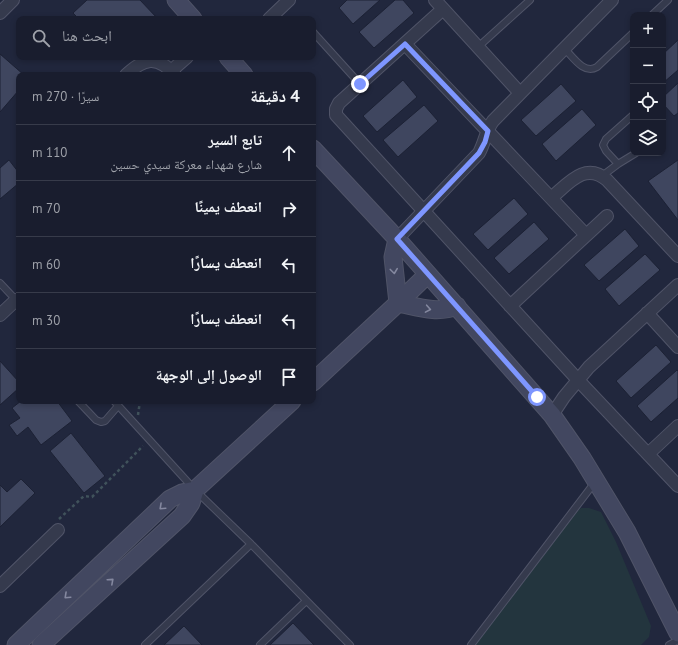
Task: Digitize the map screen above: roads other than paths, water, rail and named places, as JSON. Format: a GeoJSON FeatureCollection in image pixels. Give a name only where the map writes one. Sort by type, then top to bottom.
{"type":"FeatureCollection","features":[{"type":"Feature","properties":{"kind":"main road"},"geometry":{"type":"LineString","coordinates":[[176,0],[190,16]]}},
{"type":"Feature","properties":{"kind":"main road"},"geometry":{"type":"LineString","coordinates":[[231,60],[241,72]]}},
{"type":"Feature","properties":{"kind":"main road"},"geometry":{"type":"LineString","coordinates":[[316,152],[397,239],[552,415],[596,480],[630,538],[678,633]]}},
{"type":"Feature","properties":{"kind":"main road"},"geometry":{"type":"LineString","coordinates":[[397,239],[393,257],[398,303]]}},
{"type":"Feature","properties":{"kind":"main road"},"geometry":{"type":"LineString","coordinates":[[316,379],[428,274]]}},
{"type":"Feature","properties":{"kind":"main road"},"geometry":{"type":"LineString","coordinates":[[398,303],[433,310],[443,310],[457,306]]}},
{"type":"Feature","properties":{"kind":"main road"},"geometry":{"type":"LineString","coordinates":[[41,645],[182,516],[191,503],[196,490],[289,404]]}},
{"type":"Feature","properties":{"kind":"main road"},"geometry":{"type":"LineString","coordinates":[[16,645],[170,499],[182,493],[196,490]]}},
{"type":"Feature","properties":{"kind":"street"},"geometry":{"type":"LineString","coordinates":[[0,13],[13,0]]}},
{"type":"Feature","properties":{"kind":"street"},"geometry":{"type":"LineString","coordinates":[[272,16],[289,0]]}},
{"type":"Feature","properties":{"kind":"street"},"geometry":{"type":"LineString","coordinates":[[435,0],[520,93]]}},
{"type":"Feature","properties":{"kind":"street"},"geometry":{"type":"LineString","coordinates":[[397,239],[479,153],[493,121],[608,1]]}},
{"type":"Feature","properties":{"kind":"street"},"geometry":{"type":"LineString","coordinates":[[443,9],[337,106],[336,112],[338,118],[578,380],[678,486]]}},
{"type":"Feature","properties":{"kind":"street"},"geometry":{"type":"LineString","coordinates":[[405,44],[586,235]]}},
{"type":"Feature","properties":{"kind":"street"},"geometry":{"type":"LineString","coordinates":[[174,72],[184,60]]}},
{"type":"Feature","properties":{"kind":"street"},"geometry":{"type":"LineString","coordinates":[[129,72],[146,61],[159,62],[172,72]]}},
{"type":"Feature","properties":{"kind":"street"},"geometry":{"type":"LineString","coordinates":[[551,198],[580,175],[592,172],[602,176],[678,256]]}},
{"type":"Feature","properties":{"kind":"street"},"geometry":{"type":"LineString","coordinates":[[510,306],[607,216]]}},
{"type":"Feature","properties":{"kind":"street"},"geometry":{"type":"LineString","coordinates":[[552,415],[589,367],[678,285]]}},
{"type":"Feature","properties":{"kind":"street"},"geometry":{"type":"LineString","coordinates":[[0,316],[16,303]]}},
{"type":"Feature","properties":{"kind":"street"},"geometry":{"type":"LineString","coordinates":[[647,313],[678,347]]}},
{"type":"Feature","properties":{"kind":"street"},"geometry":{"type":"LineString","coordinates":[[648,454],[678,426]]}},
{"type":"Feature","properties":{"kind":"street"},"geometry":{"type":"LineString","coordinates":[[0,586],[58,530]]}},
{"type":"Feature","properties":{"kind":"lane"},"geometry":{"type":"LineString","coordinates":[[478,47],[530,0]]}},
{"type":"Feature","properties":{"kind":"lane"},"geometry":{"type":"LineString","coordinates":[[655,12],[668,0]]}},
{"type":"Feature","properties":{"kind":"lane"},"geometry":{"type":"LineString","coordinates":[[316,35],[360,84]]}},
{"type":"Feature","properties":{"kind":"lane"},"geometry":{"type":"LineString","coordinates":[[564,48],[584,69],[591,70],[597,67],[630,36]]}},
{"type":"Feature","properties":{"kind":"lane"},"geometry":{"type":"LineString","coordinates":[[618,164],[604,148],[604,142],[630,118]]}},
{"type":"Feature","properties":{"kind":"lane"},"geometry":{"type":"LineString","coordinates":[[602,176],[631,156]]}},
{"type":"Feature","properties":{"kind":"lane"},"geometry":{"type":"LineString","coordinates":[[0,283],[16,299]]}},
{"type":"Feature","properties":{"kind":"lane"},"geometry":{"type":"LineString","coordinates":[[81,404],[96,420],[101,422],[105,421],[116,404],[196,490],[350,645]]}},
{"type":"Feature","properties":{"kind":"lane"},"geometry":{"type":"LineString","coordinates":[[471,645],[596,480]]}},
{"type":"Feature","properties":{"kind":"lane"},"geometry":{"type":"LineString","coordinates":[[145,645],[251,544]]}},
{"type":"Feature","properties":{"kind":"lane"},"geometry":{"type":"LineString","coordinates":[[260,645],[306,601]]}},
{"type":"Feature","properties":{"kind":"lane"},"geometry":{"type":"LineString","coordinates":[[668,645],[678,640]]}}]}
